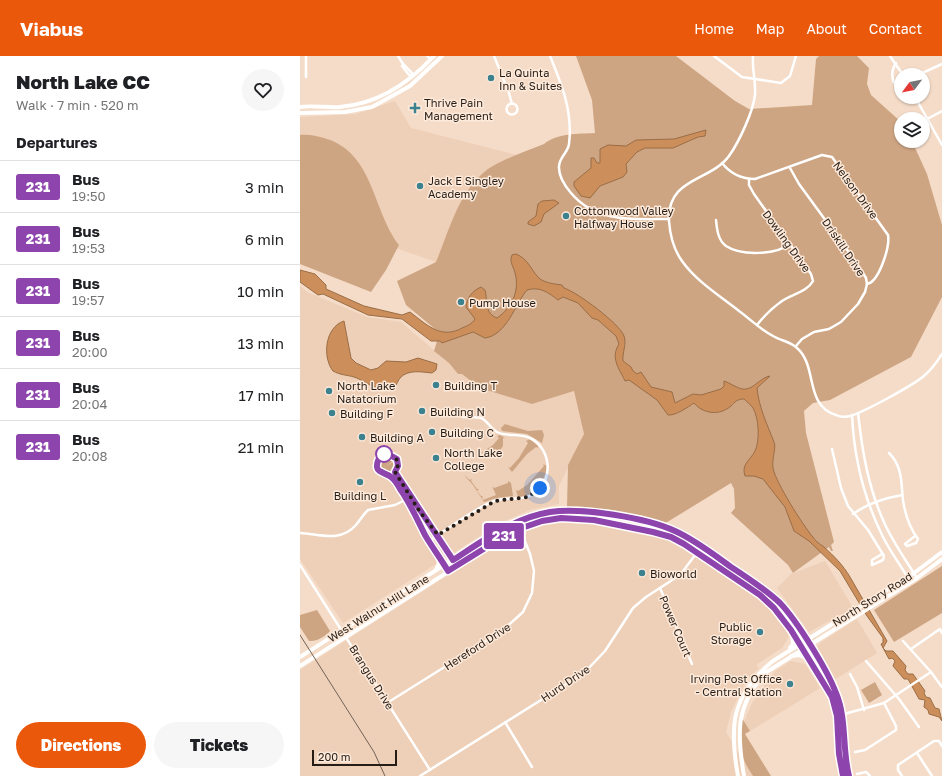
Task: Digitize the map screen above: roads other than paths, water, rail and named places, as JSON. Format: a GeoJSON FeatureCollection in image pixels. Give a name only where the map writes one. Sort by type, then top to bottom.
{"type":"FeatureCollection","features":[{"type":"Feature","properties":{"kind":"main road"},"geometry":{"type":"LineString","coordinates":[[300,113],[350,111],[372,107],[395,96],[421,78],[442,56]]}},
{"type":"Feature","properties":{"kind":"main road"},"geometry":{"type":"LineString","coordinates":[[300,107],[353,105],[365,102],[393,90],[412,76],[431,57]]}},
{"type":"Feature","properties":{"kind":"main road"},"geometry":{"type":"LineString","coordinates":[[393,90],[395,96]]}},
{"type":"Feature","properties":{"kind":"main road","name":"West Walnut Hill Lane"},"geometry":{"type":"LineString","coordinates":[[300,657],[499,530],[518,521],[550,512],[593,512],[612,515],[674,530],[702,546],[768,593],[784,608],[805,639],[834,688],[842,716],[844,753],[849,775]]}},
{"type":"Feature","properties":{"kind":"main road"},"geometry":{"type":"LineString","coordinates":[[611,523],[612,515]]}},
{"type":"Feature","properties":{"kind":"main road","name":"West Walnut Hill Lane"},"geometry":{"type":"LineString","coordinates":[[300,666],[448,571],[503,537],[519,529],[542,521],[561,518],[582,518],[611,523],[671,537],[698,552],[769,603],[800,643],[830,693],[837,716],[839,754],[843,776]]}},
{"type":"Feature","properties":{"kind":"main road"},"geometry":{"type":"LineString","coordinates":[[434,572],[439,562],[436,551]]}},
{"type":"Feature","properties":{"kind":"main road","name":"North Story Road"},"geometry":{"type":"LineString","coordinates":[[753,683],[764,669],[789,650],[908,577],[942,552]]}},
{"type":"Feature","properties":{"kind":"main road","name":"North Story Road"},"geometry":{"type":"LineString","coordinates":[[753,683],[789,656],[917,578],[942,559]]}},
{"type":"Feature","properties":{"kind":"main road"},"geometry":{"type":"LineString","coordinates":[[926,565],[930,569]]}},
{"type":"Feature","properties":{"kind":"main road"},"geometry":{"type":"LineString","coordinates":[[740,581],[748,582],[763,592],[768,593]]}},
{"type":"Feature","properties":{"kind":"main road"},"geometry":{"type":"LineString","coordinates":[[834,623],[836,627]]}},
{"type":"Feature","properties":{"kind":"main road"},"geometry":{"type":"LineString","coordinates":[[789,650],[793,643],[791,630]]}},
{"type":"Feature","properties":{"kind":"main road"},"geometry":{"type":"LineString","coordinates":[[789,656],[800,655],[811,662]]}},
{"type":"Feature","properties":{"kind":"main road"},"geometry":{"type":"LineString","coordinates":[[738,776],[732,731],[738,707],[753,683]]}},
{"type":"Feature","properties":{"kind":"main road"},"geometry":{"type":"LineString","coordinates":[[744,776],[738,743],[740,718],[753,683]]}},
{"type":"Feature","properties":{"kind":"main road"},"geometry":{"type":"LineString","coordinates":[[733,743],[738,743]]}},
{"type":"Feature","properties":{"kind":"main road"},"geometry":{"type":"LineString","coordinates":[[839,754],[842,758],[845,771],[849,775]]}},
{"type":"Feature","properties":{"kind":"street"},"geometry":{"type":"LineString","coordinates":[[306,56],[306,77]]}},
{"type":"Feature","properties":{"kind":"street"},"geometry":{"type":"LineString","coordinates":[[398,56],[403,64],[412,73],[412,76]]}},
{"type":"Feature","properties":{"kind":"street"},"geometry":{"type":"LineString","coordinates":[[494,56],[512,104],[517,106],[518,110],[513,115],[508,113],[506,110],[507,106],[512,104]]}},
{"type":"Feature","properties":{"kind":"street"},"geometry":{"type":"LineString","coordinates":[[550,56],[560,79],[568,108],[569,146],[559,162],[558,167],[559,174],[569,191],[586,207],[605,216],[626,219],[669,219]]}},
{"type":"Feature","properties":{"kind":"street"},"geometry":{"type":"LineString","coordinates":[[714,56],[738,76],[771,83],[785,82],[790,76],[796,56]]}},
{"type":"Feature","properties":{"kind":"street"},"geometry":{"type":"LineString","coordinates":[[753,56],[755,94],[751,110],[737,142],[722,163],[713,170],[691,181],[681,189],[674,199],[669,219],[672,241],[685,265],[708,286],[772,336],[796,346],[806,361],[815,397],[820,405],[836,416],[858,413],[920,379],[935,365],[942,354]]}},
{"type":"Feature","properties":{"kind":"street"},"geometry":{"type":"LineString","coordinates":[[890,56],[899,68]]}},
{"type":"Feature","properties":{"kind":"street"},"geometry":{"type":"LineString","coordinates":[[894,68],[896,63]]}},
{"type":"Feature","properties":{"kind":"street"},"geometry":{"type":"LineString","coordinates":[[930,70],[942,64]]}},
{"type":"Feature","properties":{"kind":"street"},"geometry":{"type":"LineString","coordinates":[[894,68],[892,80],[894,84]]}},
{"type":"Feature","properties":{"kind":"street"},"geometry":{"type":"LineString","coordinates":[[930,117],[942,111]]}},
{"type":"Feature","properties":{"kind":"street"},"geometry":{"type":"LineString","coordinates":[[930,123],[942,145]]}},
{"type":"Feature","properties":{"kind":"street"},"geometry":{"type":"LineString","coordinates":[[938,137],[942,135]]}},
{"type":"Feature","properties":{"kind":"street","name":"Nelson Drive"},"geometry":{"type":"LineString","coordinates":[[749,179],[762,178],[822,156],[826,155],[832,157],[887,233],[889,242],[888,250],[876,278],[872,283],[867,284]]}},
{"type":"Feature","properties":{"kind":"street"},"geometry":{"type":"LineString","coordinates":[[722,163],[734,174],[749,179]]}},
{"type":"Feature","properties":{"kind":"street","name":"Driskill Drive"},"geometry":{"type":"LineString","coordinates":[[790,168],[799,184],[856,262],[866,278],[867,284],[865,292],[858,304],[841,322],[834,327],[814,332],[802,339],[796,346]]}},
{"type":"Feature","properties":{"kind":"street","name":"Dowling Drive"},"geometry":{"type":"LineString","coordinates":[[749,179],[749,184],[754,194],[811,274],[813,281],[808,288],[792,295],[774,307],[757,325]]}},
{"type":"Feature","properties":{"kind":"street"},"geometry":{"type":"LineString","coordinates":[[716,220],[718,234],[726,246],[733,249],[767,253],[783,249],[790,244]]}},
{"type":"Feature","properties":{"kind":"street"},"geometry":{"type":"LineString","coordinates":[[858,413],[866,469],[881,516],[891,536],[917,578]]}},
{"type":"Feature","properties":{"kind":"street"},"geometry":{"type":"LineString","coordinates":[[852,415],[857,462],[869,505],[885,540],[910,582]]}},
{"type":"Feature","properties":{"kind":"street"},"geometry":{"type":"LineString","coordinates":[[429,541],[495,501],[528,497],[540,488],[547,476],[548,468],[546,457],[539,445],[531,438],[523,435],[498,433],[482,418],[463,417]]}},
{"type":"Feature","properties":{"kind":"street"},"geometry":{"type":"LineString","coordinates":[[832,448],[842,494],[853,514],[868,530],[882,554],[884,560],[872,565],[872,560],[882,554]]}},
{"type":"Feature","properties":{"kind":"street"},"geometry":{"type":"LineString","coordinates":[[889,453],[899,468],[902,478],[902,495],[905,512],[918,541],[910,547],[907,546],[907,541],[915,536]]}},
{"type":"Feature","properties":{"kind":"street"},"geometry":{"type":"LineString","coordinates":[[388,454],[396,457],[398,466],[395,472],[390,475],[382,474],[378,469],[377,462],[381,456],[388,454]]}},
{"type":"Feature","properties":{"kind":"street"},"geometry":{"type":"LineString","coordinates":[[395,472],[438,535],[457,566]]}},
{"type":"Feature","properties":{"kind":"street"},"geometry":{"type":"LineString","coordinates":[[390,475],[407,499],[429,541],[448,571]]}},
{"type":"Feature","properties":{"kind":"street"},"geometry":{"type":"LineString","coordinates":[[853,514],[876,502],[902,495]]}},
{"type":"Feature","properties":{"kind":"street"},"geometry":{"type":"LineString","coordinates":[[300,533],[329,537],[342,535],[356,525],[368,510],[395,505],[411,497]]}},
{"type":"Feature","properties":{"kind":"street"},"geometry":{"type":"LineString","coordinates":[[875,519],[881,516]]}},
{"type":"Feature","properties":{"kind":"street","name":"Hereford Drive"},"geometry":{"type":"LineString","coordinates":[[387,702],[507,628],[523,612],[532,593],[534,571],[530,554],[519,529],[518,521]]}},
{"type":"Feature","properties":{"kind":"street"},"geometry":{"type":"LineString","coordinates":[[885,540],[891,536]]}},
{"type":"Feature","properties":{"kind":"street","name":"Hurd Drive"},"geometry":{"type":"LineString","coordinates":[[420,776],[587,670],[610,644],[633,608],[646,597],[680,575],[702,546]]}},
{"type":"Feature","properties":{"kind":"street"},"geometry":{"type":"LineString","coordinates":[[894,556],[901,552]]}},
{"type":"Feature","properties":{"kind":"street","name":"Brangus Drive"},"geometry":{"type":"LineString","coordinates":[[300,565],[430,770]]}},
{"type":"Feature","properties":{"kind":"street","name":"Power Court"},"geometry":{"type":"LineString","coordinates":[[660,588],[692,664]]}},
{"type":"Feature","properties":{"kind":"street"},"geometry":{"type":"LineString","coordinates":[[911,649],[940,629],[942,632]]}},
{"type":"Feature","properties":{"kind":"street"},"geometry":{"type":"LineString","coordinates":[[903,640],[942,687]]}},
{"type":"Feature","properties":{"kind":"street"},"geometry":{"type":"LineString","coordinates":[[866,661],[896,696],[919,727]]}},
{"type":"Feature","properties":{"kind":"street"},"geometry":{"type":"LineString","coordinates":[[837,716],[842,716],[884,704],[931,672]]}},
{"type":"Feature","properties":{"kind":"street"},"geometry":{"type":"LineString","coordinates":[[850,674],[857,687],[864,710]]}},
{"type":"Feature","properties":{"kind":"street"},"geometry":{"type":"LineString","coordinates":[[855,752],[865,750],[896,730],[896,726],[884,704]]}},
{"type":"Feature","properties":{"kind":"street"},"geometry":{"type":"LineString","coordinates":[[505,722],[532,767]]}},
{"type":"Feature","properties":{"kind":"street"},"geometry":{"type":"LineString","coordinates":[[902,776],[897,768],[917,753],[937,740],[942,746]]}},
{"type":"Feature","properties":{"kind":"street"},"geometry":{"type":"LineString","coordinates":[[917,753],[932,776]]}},
{"type":"Feature","properties":{"kind":"street"},"geometry":{"type":"LineString","coordinates":[[857,774],[866,772],[870,776]]}},
{"type":"Feature","properties":{"kind":"tram line"},"geometry":{"type":"LineString","coordinates":[[300,635],[374,752],[385,776]]}},
{"type":"Feature","properties":{"kind":"place","name":"La Quinta Inn & Suites"},"geometry":{"type":"Point","coordinates":[491,78]}},
{"type":"Feature","properties":{"kind":"place","name":"Thrive Pain Management"},"geometry":{"type":"Point","coordinates":[415,108]}},
{"type":"Feature","properties":{"kind":"place","name":"Jack E Singley Academy"},"geometry":{"type":"Point","coordinates":[420,186]}},
{"type":"Feature","properties":{"kind":"place","name":"Cottonwood Valley Halfway House"},"geometry":{"type":"Point","coordinates":[566,216]}},
{"type":"Feature","properties":{"kind":"place","name":"Pump House"},"geometry":{"type":"Point","coordinates":[461,302]}},
{"type":"Feature","properties":{"kind":"place","name":"Building T"},"geometry":{"type":"Point","coordinates":[436,385]}},
{"type":"Feature","properties":{"kind":"place","name":"North Lake Natatorium"},"geometry":{"type":"Point","coordinates":[329,391]}},
{"type":"Feature","properties":{"kind":"place","name":"Building N"},"geometry":{"type":"Point","coordinates":[422,411]}},
{"type":"Feature","properties":{"kind":"place","name":"Building F"},"geometry":{"type":"Point","coordinates":[332,413]}},
{"type":"Feature","properties":{"kind":"place","name":"Building C"},"geometry":{"type":"Point","coordinates":[432,432]}},
{"type":"Feature","properties":{"kind":"place","name":"Building A"},"geometry":{"type":"Point","coordinates":[362,437]}},
{"type":"Feature","properties":{"kind":"place","name":"North Lake College"},"geometry":{"type":"Point","coordinates":[436,458]}},
{"type":"Feature","properties":{"kind":"place","name":"Building L"},"geometry":{"type":"Point","coordinates":[360,482]}},
{"type":"Feature","properties":{"kind":"place","name":"Bioworld"},"geometry":{"type":"Point","coordinates":[642,573]}},
{"type":"Feature","properties":{"kind":"place","name":"Public Storage"},"geometry":{"type":"Point","coordinates":[760,632]}},
{"type":"Feature","properties":{"kind":"place","name":"Irving Post Office - Central Station"},"geometry":{"type":"Point","coordinates":[790,684]}}]}
